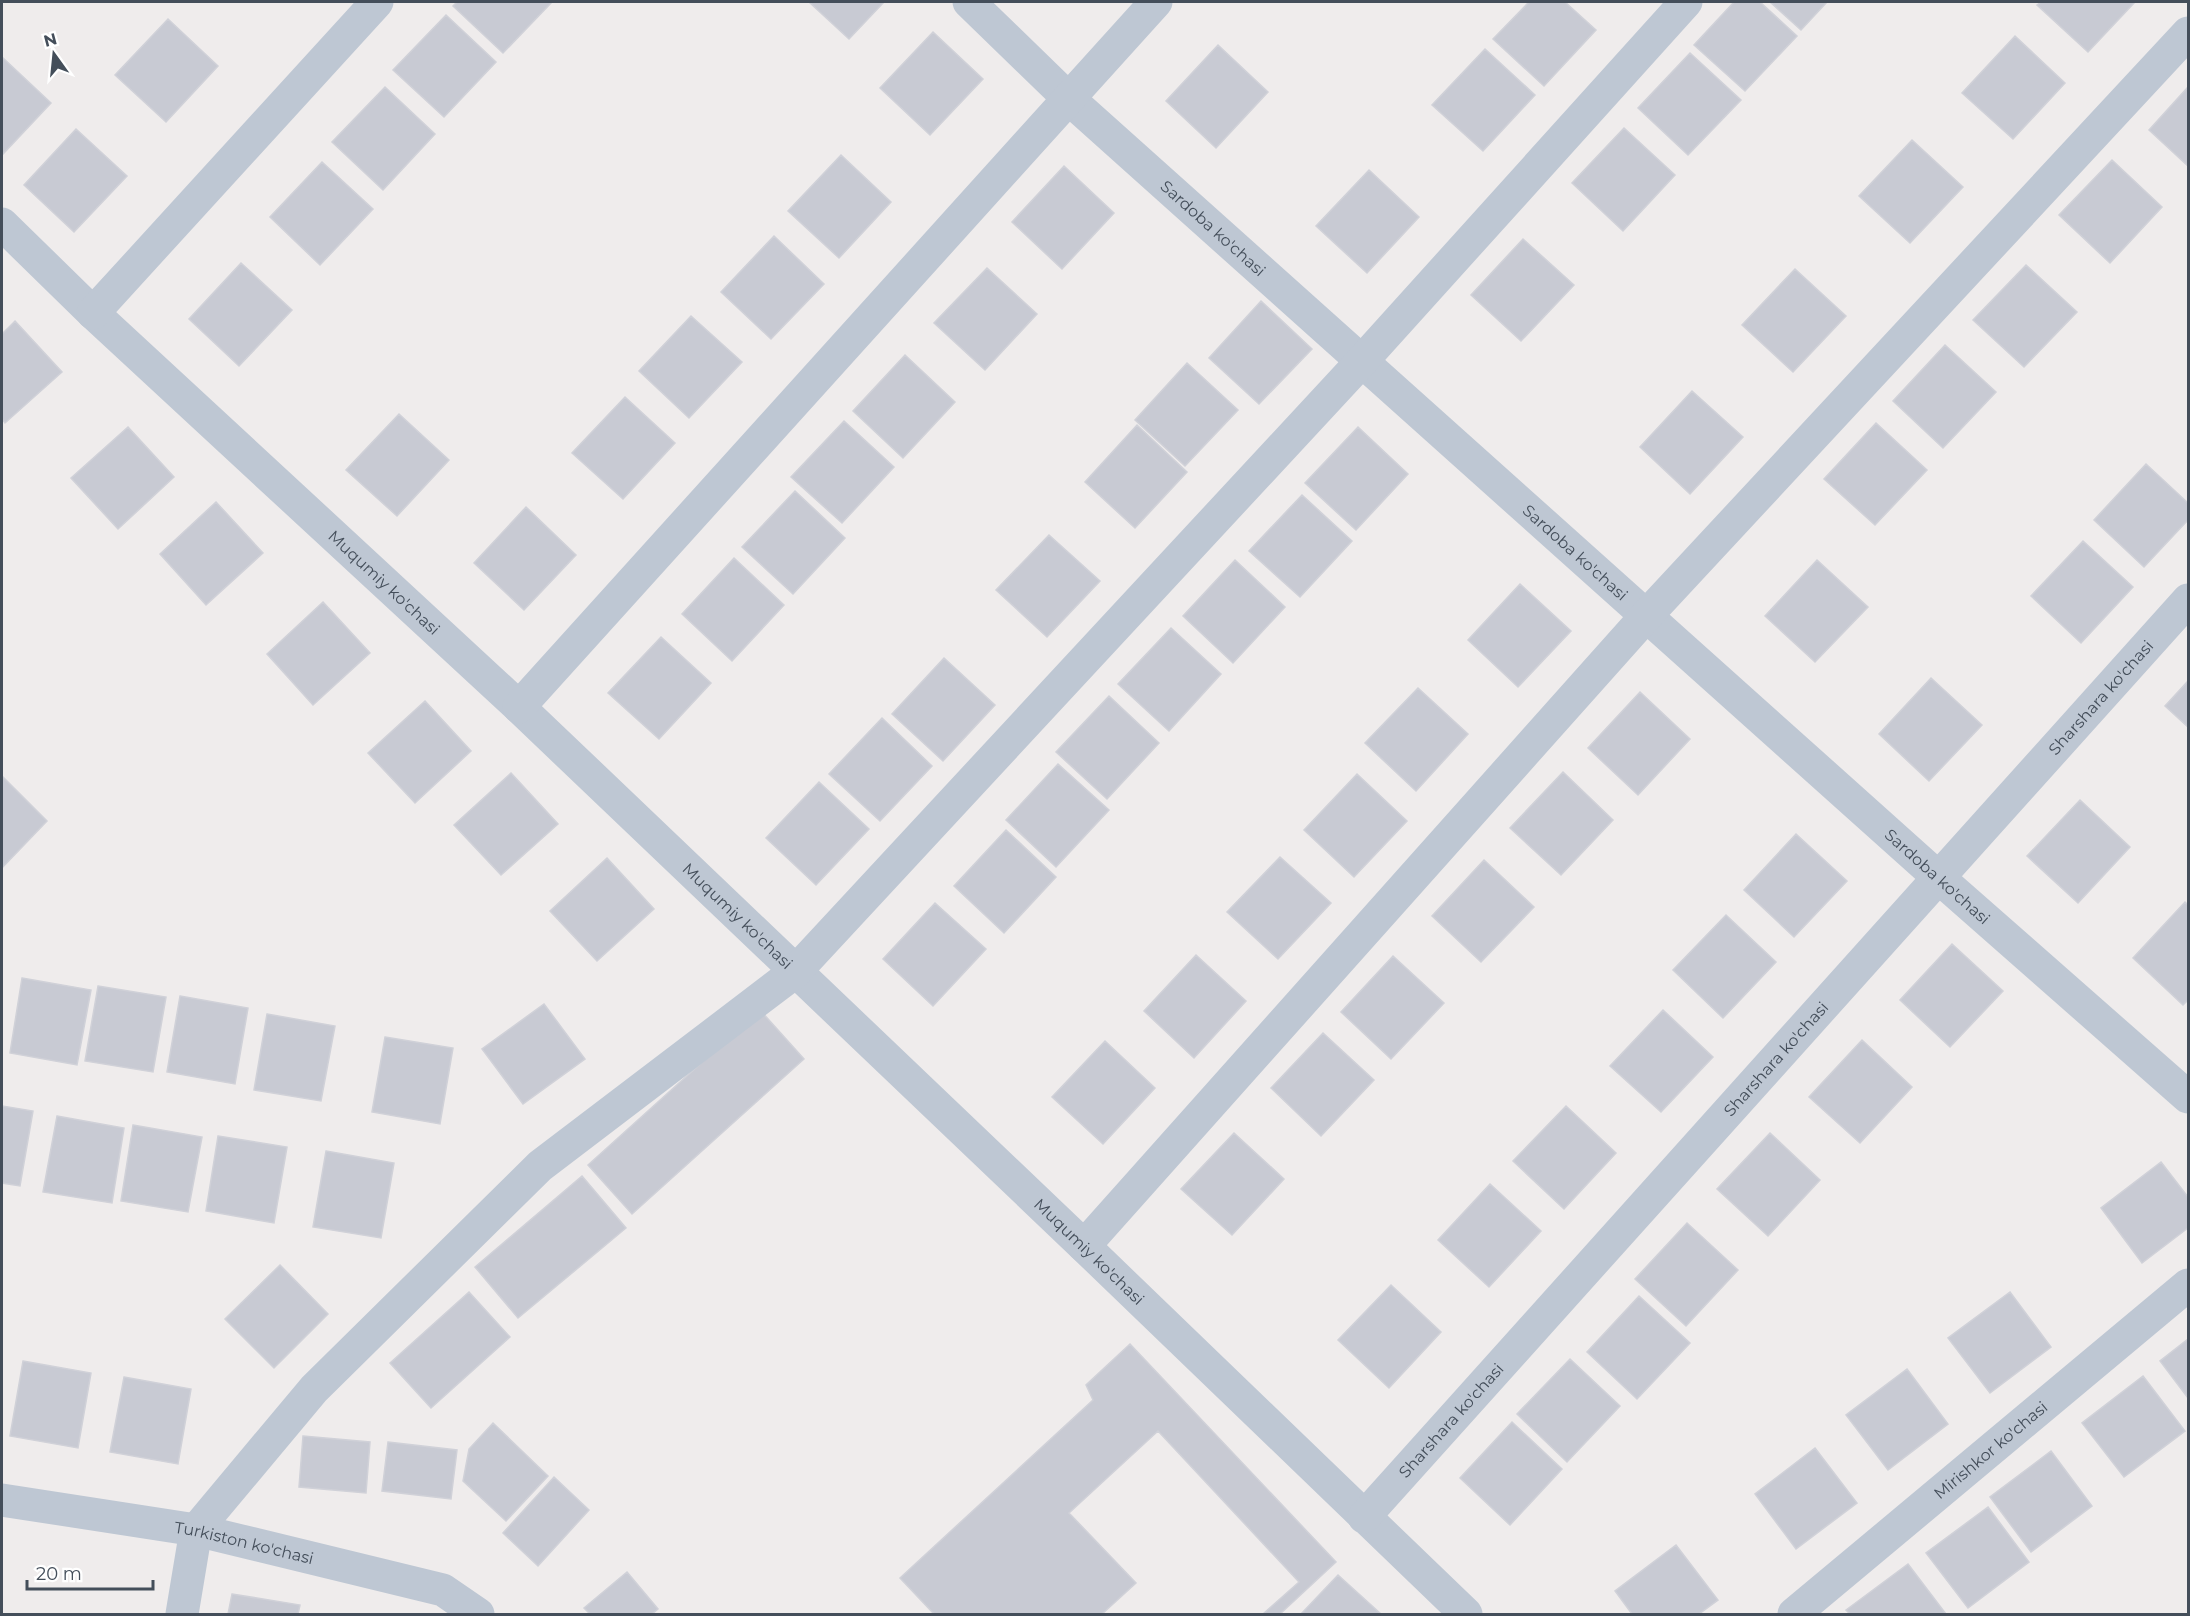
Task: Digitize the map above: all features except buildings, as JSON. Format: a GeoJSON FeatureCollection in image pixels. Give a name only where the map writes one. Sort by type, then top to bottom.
{"type":"FeatureCollection","features":[{"type":"Feature","properties":{"kind":"street"},"geometry":{"type":"LineString","coordinates":[[93,313],[377,2]]}},
{"type":"Feature","properties":{"kind":"street","name":"Sardoba ko'chasi"},"geometry":{"type":"LineString","coordinates":[[969,2],[1068,98],[1939,878],[2188,1097]]}},
{"type":"Feature","properties":{"kind":"street"},"geometry":{"type":"LineString","coordinates":[[519,706],[1156,2]]}},
{"type":"Feature","properties":{"kind":"street"},"geometry":{"type":"LineString","coordinates":[[182,1614],[196,1530],[314,1389],[540,1166],[795,972],[1362,361],[1686,2]]}},
{"type":"Feature","properties":{"kind":"street"},"geometry":{"type":"LineString","coordinates":[[1084,1246],[1647,615],[2188,33]]}},
{"type":"Feature","properties":{"kind":"street","name":"Muqumiy ko'chasi"},"geometry":{"type":"LineString","coordinates":[[2,224],[93,313],[519,706],[1466,1614]]}},
{"type":"Feature","properties":{"kind":"street","name":"Sharshara ko'chasi"},"geometry":{"type":"LineString","coordinates":[[1364,1517],[2188,600]]}},
{"type":"Feature","properties":{"kind":"street","name":"Mirishkor ko'chasi"},"geometry":{"type":"LineString","coordinates":[[1794,1614],[2188,1285]]}},
{"type":"Feature","properties":{"kind":"street","name":"Turkiston ko'chasi"},"geometry":{"type":"LineString","coordinates":[[2,1500],[196,1530],[443,1590],[478,1614]]}}]}
